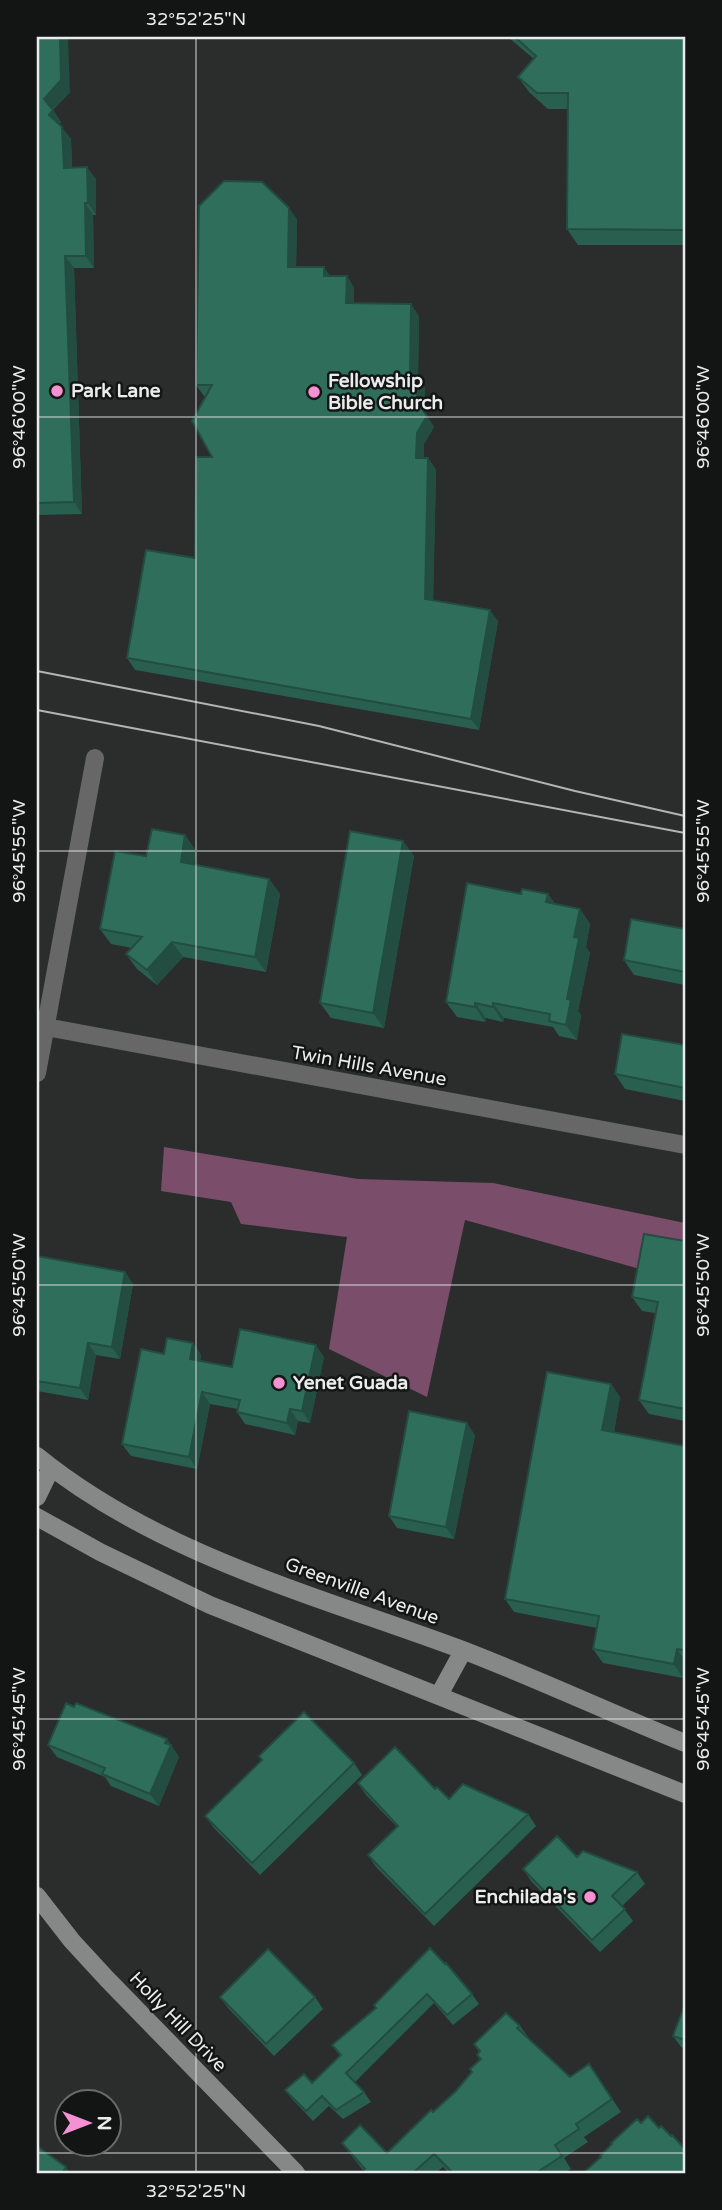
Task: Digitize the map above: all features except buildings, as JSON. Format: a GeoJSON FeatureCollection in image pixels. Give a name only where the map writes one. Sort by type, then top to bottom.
{"type":"FeatureCollection","features":[{"type":"Feature","properties":{"kind":"main road","name":"Greenville Avenue"},"geometry":{"type":"LineString","coordinates":[[37,1456],[105,1505],[232,1566],[463,1651],[685,1743]]}},
{"type":"Feature","properties":{"kind":"main road"},"geometry":{"type":"LineString","coordinates":[[37,1497],[51,1468]]}},
{"type":"Feature","properties":{"kind":"main road"},"geometry":{"type":"LineString","coordinates":[[37,1517],[100,1552],[210,1605],[685,1794]]}},
{"type":"Feature","properties":{"kind":"main road"},"geometry":{"type":"LineString","coordinates":[[439,1695],[463,1651]]}},
{"type":"Feature","properties":{"kind":"main road","name":"Holly Hill Drive"},"geometry":{"type":"LineString","coordinates":[[37,1896],[98,1970],[296,2173]]}},
{"type":"Feature","properties":{"kind":"street"},"geometry":{"type":"LineString","coordinates":[[37,1073],[95,758]]}},
{"type":"Feature","properties":{"kind":"street","name":"Twin Hills Avenue"},"geometry":{"type":"LineString","coordinates":[[46,1027],[685,1145]]}},
{"type":"Feature","properties":{"kind":"shaded area"},"geometry":{"type":"Polygon","coordinates":[[[164,1147],[358,1179],[493,1183],[685,1223],[685,1245],[640,1269],[465,1220],[427,1397],[329,1349],[347,1237],[241,1224],[231,1202],[161,1191],[164,1147]]]}},
{"type":"Feature","properties":{"kind":"tram line"},"geometry":{"type":"LineString","coordinates":[[37,671],[319,726],[685,816]]}},
{"type":"Feature","properties":{"kind":"tram line"},"geometry":{"type":"LineString","coordinates":[[37,710],[685,833]]}},
{"type":"Feature","properties":{"kind":"place","name":"Park Lane"},"geometry":{"type":"Point","coordinates":[57,391]}},
{"type":"Feature","properties":{"kind":"place","name":"Fellowship Bible Church"},"geometry":{"type":"Point","coordinates":[314,392]}},
{"type":"Feature","properties":{"kind":"place","name":"Yenet Guada"},"geometry":{"type":"Point","coordinates":[279,1383]}},
{"type":"Feature","properties":{"kind":"place","name":"Enchilada's"},"geometry":{"type":"Point","coordinates":[590,1897]}}]}
